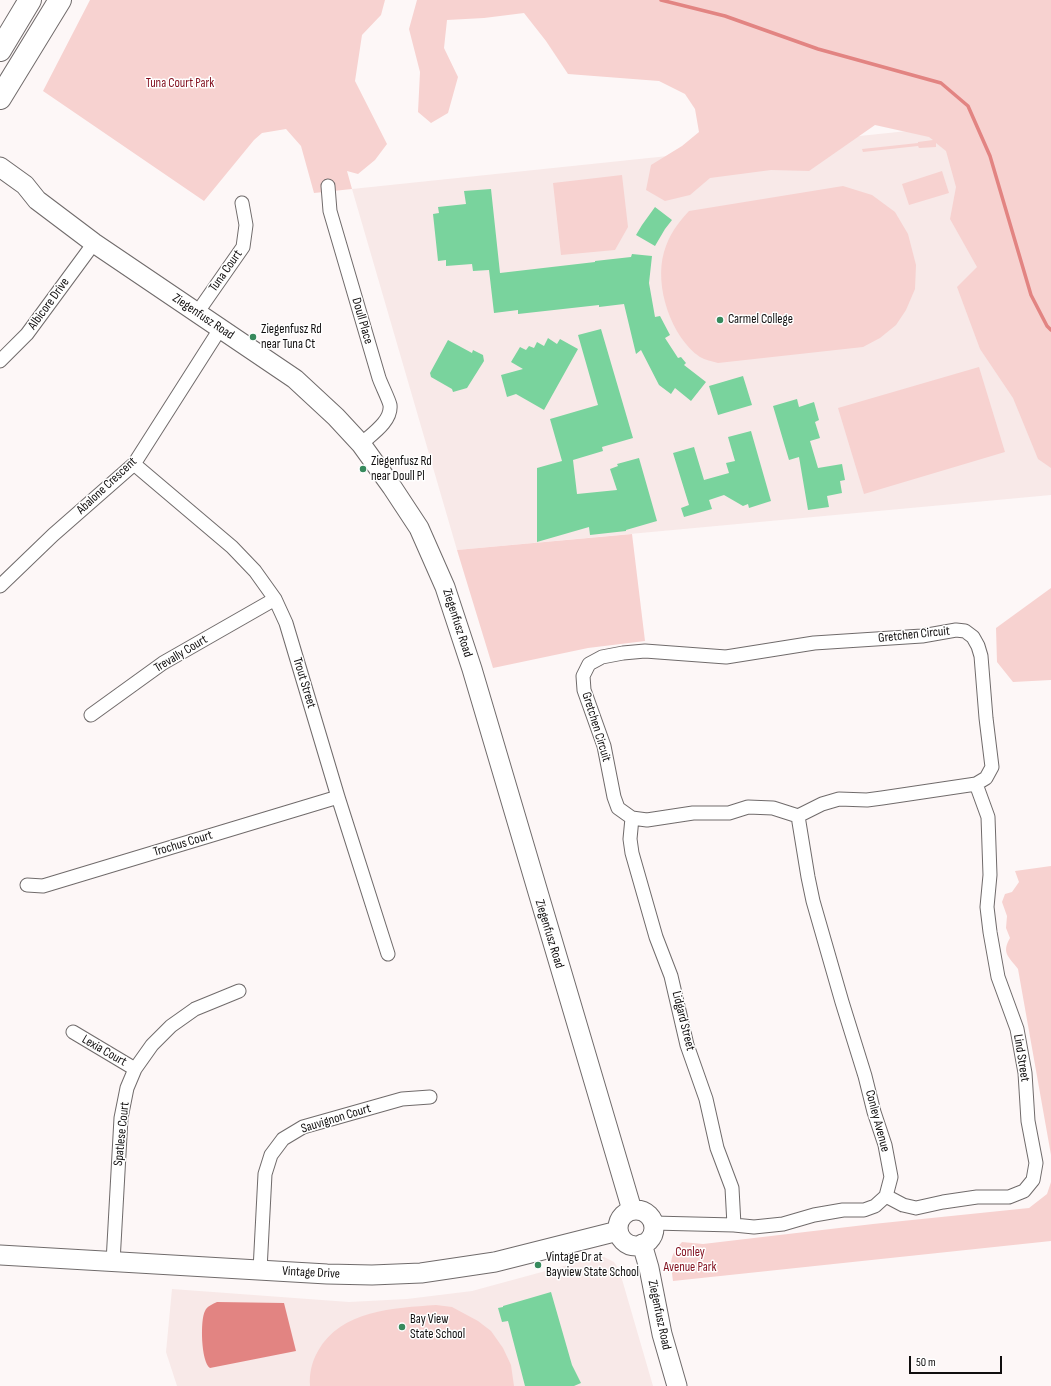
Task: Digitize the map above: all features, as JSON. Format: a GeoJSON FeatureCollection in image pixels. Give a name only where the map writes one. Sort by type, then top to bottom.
{"type":"FeatureCollection","features":[{"type":"Feature","properties":{"kind":"highway"},"geometry":{"type":"LineString","coordinates":[[0,50],[30,0]]}},
{"type":"Feature","properties":{"kind":"highway"},"geometry":{"type":"LineString","coordinates":[[0,98],[60,0]]}},
{"type":"Feature","properties":{"kind":"street","name":"Ziegenfusz Road"},"geometry":{"type":"LineString","coordinates":[[0,166],[25,185],[37,200],[94,243],[295,379],[336,417],[361,444],[419,528],[445,587],[472,669],[632,1210]]}},
{"type":"Feature","properties":{"kind":"street","name":"Ziegenfusz Road"},"geometry":{"type":"LineString","coordinates":[[0,183],[18,194],[37,200]]}},
{"type":"Feature","properties":{"kind":"street","name":"Doull Place"},"geometry":{"type":"LineString","coordinates":[[328,186],[330,211],[379,378],[390,404],[389,415],[361,444]]}},
{"type":"Feature","properties":{"kind":"street","name":"Tuna Court"},"geometry":{"type":"LineString","coordinates":[[197,313],[243,247],[246,225],[242,203]]}},
{"type":"Feature","properties":{"kind":"street","name":"Albicore Drive"},"geometry":{"type":"LineString","coordinates":[[0,361],[27,334],[94,243]]}},
{"type":"Feature","properties":{"kind":"street","name":"Abalone Crescent"},"geometry":{"type":"LineString","coordinates":[[0,586],[52,535],[134,464],[220,329]]}},
{"type":"Feature","properties":{"kind":"street","name":"Trout Street"},"geometry":{"type":"LineString","coordinates":[[134,464],[232,547],[255,571],[275,599],[286,623],[338,797],[388,954]]}},
{"type":"Feature","properties":{"kind":"street","name":"Trevally Court"},"geometry":{"type":"LineString","coordinates":[[91,715],[163,663],[275,599]]}},
{"type":"Feature","properties":{"kind":"street","name":"Gretchen Circuit"},"geometry":{"type":"LineString","coordinates":[[632,818],[618,808],[614,797],[604,746],[584,690],[583,676],[589,664],[602,657],[623,652],[645,651],[726,657],[814,643],[908,637],[956,630],[966,631],[973,637],[981,656],[992,767],[986,778],[976,784]]}},
{"type":"Feature","properties":{"kind":"street"},"geometry":{"type":"LineString","coordinates":[[632,818],[647,820],[693,813],[729,813],[748,807],[773,808],[798,816],[822,804],[839,800],[866,800],[976,784]]}},
{"type":"Feature","properties":{"kind":"street","name":"Lind Street"},"geometry":{"type":"LineString","coordinates":[[886,1196],[903,1205],[916,1208],[977,1197],[1009,1197],[1024,1192],[1033,1180],[1036,1163],[1028,1121],[1025,1073],[1017,1029],[998,977],[990,932],[987,907],[990,876],[988,817],[976,784]]}},
{"type":"Feature","properties":{"kind":"street","name":"Trochus Court"},"geometry":{"type":"LineString","coordinates":[[27,885],[43,886],[338,797]]}},
{"type":"Feature","properties":{"kind":"street","name":"Conley Avenue"},"geometry":{"type":"LineString","coordinates":[[798,816],[813,901],[865,1076],[874,1112],[885,1145],[891,1177],[886,1196]]}},
{"type":"Feature","properties":{"kind":"street","name":"Lidgard Street"},"geometry":{"type":"LineString","coordinates":[[632,818],[630,839],[632,854],[656,938],[671,976],[687,1045],[706,1099],[717,1148],[732,1188],[734,1225]]}},
{"type":"Feature","properties":{"kind":"street","name":"Spatlese Court"},"geometry":{"type":"LineString","coordinates":[[113,1262],[120,1118],[127,1088],[135,1069],[152,1045],[177,1021],[194,1008],[239,991]]}},
{"type":"Feature","properties":{"kind":"street","name":"Lexia Court"},"geometry":{"type":"LineString","coordinates":[[73,1032],[135,1069]]}},
{"type":"Feature","properties":{"kind":"street","name":"Sauvignon Court"},"geometry":{"type":"LineString","coordinates":[[260,1270],[265,1174],[271,1155],[283,1139],[303,1127],[402,1099],[430,1097]]}},
{"type":"Feature","properties":{"kind":"street"},"geometry":{"type":"LineString","coordinates":[[653,1223],[734,1225],[754,1227],[783,1224],[814,1215],[843,1210],[864,1210],[875,1206],[886,1196]]}},
{"type":"Feature","properties":{"kind":"street"},"geometry":{"type":"LineString","coordinates":[[632,1210],[644,1212],[649,1216],[653,1223],[652,1234],[649,1240],[636,1246],[628,1244],[622,1240],[618,1231],[618,1225],[621,1217],[632,1210]]}},
{"type":"Feature","properties":{"kind":"street","name":"Vintage Drive"},"geometry":{"type":"LineString","coordinates":[[0,1255],[327,1274],[372,1275],[421,1273],[495,1262],[618,1231]]}},
{"type":"Feature","properties":{"kind":"street","name":"Ziegenfusz Road"},"geometry":{"type":"LineString","coordinates":[[642,1244],[649,1268],[662,1334],[677,1386]]}},
{"type":"Feature","properties":{"kind":"shaded area","name":"Carmel College"},"geometry":{"type":"Polygon","coordinates":[[[1051,116],[1051,495],[457,550],[352,189],[1051,116]]]}},
{"type":"Feature","properties":{"kind":"shaded area","name":"Bay View State School"},"geometry":{"type":"Polygon","coordinates":[[[597,1257],[604,1257],[614,1262],[619,1269],[653,1386],[177,1386],[166,1352],[172,1289],[349,1302],[407,1299],[472,1291],[597,1257]]]}},
{"type":"Feature","properties":{"kind":"shaded area"},"geometry":{"type":"Polygon","coordinates":[[[217,1302],[284,1303],[296,1351],[210,1368],[207,1364],[203,1350],[202,1323],[206,1309],[210,1305],[217,1302]]]}},
{"type":"Feature","properties":{"kind":"green space","name":"Tuna Court Park"},"geometry":{"type":"Polygon","coordinates":[[[90,0],[385,0],[381,15],[362,35],[355,81],[387,144],[375,160],[358,174],[347,171],[352,189],[314,193],[301,146],[286,129],[262,133],[254,140],[204,201],[43,91],[90,0]]]}},
{"type":"Feature","properties":{"kind":"green space"},"geometry":{"type":"Polygon","coordinates":[[[417,0],[1051,0],[1051,468],[1038,459],[1013,398],[980,349],[957,287],[977,267],[950,219],[956,187],[946,151],[936,143],[936,147],[919,148],[918,146],[863,152],[862,149],[933,140],[929,137],[875,125],[809,171],[771,170],[710,178],[690,195],[665,201],[646,190],[651,165],[682,146],[699,132],[695,109],[685,94],[659,81],[568,74],[546,41],[524,13],[484,18],[447,20],[444,48],[458,77],[448,113],[431,123],[418,112],[420,72],[409,29],[417,0]]]}},
{"type":"Feature","properties":{"kind":"green space"},"geometry":{"type":"Polygon","coordinates":[[[942,171],[949,193],[909,205],[902,184],[942,171]]]}},
{"type":"Feature","properties":{"kind":"green space"},"geometry":{"type":"Polygon","coordinates":[[[622,175],[628,227],[615,250],[561,255],[553,183],[622,175]]]}},
{"type":"Feature","properties":{"kind":"green space"},"geometry":{"type":"Polygon","coordinates":[[[843,186],[872,195],[895,212],[908,234],[916,265],[915,289],[906,310],[896,325],[880,338],[863,347],[718,363],[700,357],[681,337],[673,324],[663,295],[661,265],[664,252],[668,240],[681,220],[689,211],[843,186]]]}},
{"type":"Feature","properties":{"kind":"green space"},"geometry":{"type":"Polygon","coordinates":[[[979,367],[1005,452],[864,494],[838,408],[979,367]]]}},
{"type":"Feature","properties":{"kind":"green space"},"geometry":{"type":"Polygon","coordinates":[[[632,534],[645,641],[588,648],[493,668],[457,550],[632,534]]]}},
{"type":"Feature","properties":{"kind":"green space"},"geometry":{"type":"Polygon","coordinates":[[[1051,588],[1051,680],[1013,682],[997,662],[996,628],[1051,588]]]}},
{"type":"Feature","properties":{"kind":"green space"},"geometry":{"type":"Polygon","coordinates":[[[1051,866],[1051,1155],[1018,969],[1007,955],[1006,951],[1007,943],[1010,938],[1006,928],[1007,916],[1002,902],[1005,894],[1012,892],[1019,882],[1015,871],[1051,866]]]}},
{"type":"Feature","properties":{"kind":"green space","name":"Conley Avenue Park"},"geometry":{"type":"Polygon","coordinates":[[[1051,1182],[1051,1241],[673,1281],[672,1256],[682,1242],[703,1244],[873,1224],[1029,1208],[1047,1194],[1051,1182]]]}},
{"type":"Feature","properties":{"kind":"green space"},"geometry":{"type":"Polygon","coordinates":[[[436,1305],[452,1307],[478,1321],[491,1331],[503,1348],[511,1365],[514,1386],[310,1386],[313,1363],[318,1351],[328,1337],[340,1327],[354,1319],[386,1310],[436,1305]]]}},
{"type":"Feature","properties":{"kind":"building"},"geometry":{"type":"Polygon","coordinates":[[[491,189],[500,273],[631,257],[632,254],[652,256],[649,283],[655,317],[660,316],[670,335],[665,338],[678,358],[681,357],[686,363],[684,365],[706,382],[691,401],[675,388],[671,394],[659,385],[641,350],[636,354],[624,304],[599,307],[599,305],[518,314],[518,310],[494,313],[489,270],[473,271],[472,264],[446,266],[446,260],[438,261],[433,214],[439,213],[438,207],[466,204],[464,191],[491,189]]]}},
{"type":"Feature","properties":{"kind":"building"},"geometry":{"type":"Polygon","coordinates":[[[655,207],[672,220],[655,246],[636,235],[655,207]]]}},
{"type":"Feature","properties":{"kind":"building"},"geometry":{"type":"Polygon","coordinates":[[[601,329],[633,438],[602,447],[603,451],[573,460],[577,494],[617,490],[610,469],[618,466],[617,464],[639,458],[657,521],[626,531],[590,535],[589,527],[537,542],[537,468],[562,461],[550,419],[598,405],[578,335],[601,329]]]}},
{"type":"Feature","properties":{"kind":"building"},"geometry":{"type":"Polygon","coordinates":[[[548,338],[557,344],[560,339],[578,349],[544,410],[516,394],[507,397],[501,375],[523,369],[511,362],[520,347],[526,350],[529,346],[534,348],[537,342],[544,346],[548,338]]]}},
{"type":"Feature","properties":{"kind":"building"},"geometry":{"type":"Polygon","coordinates":[[[448,340],[472,353],[473,350],[483,355],[484,361],[467,388],[453,392],[452,389],[431,377],[430,373],[448,340]]]}},
{"type":"Feature","properties":{"kind":"building"},"geometry":{"type":"Polygon","coordinates":[[[743,376],[752,405],[718,415],[709,386],[743,376]]]}},
{"type":"Feature","properties":{"kind":"building"},"geometry":{"type":"Polygon","coordinates":[[[797,399],[799,407],[814,402],[819,420],[815,422],[820,438],[810,441],[818,468],[842,464],[845,480],[840,481],[842,493],[827,496],[829,507],[808,510],[799,457],[789,460],[773,406],[797,399]]]}},
{"type":"Feature","properties":{"kind":"building"},"geometry":{"type":"Polygon","coordinates":[[[751,431],[771,501],[749,508],[748,504],[743,506],[724,495],[709,500],[712,509],[684,517],[681,508],[689,505],[673,453],[694,447],[704,480],[729,473],[726,463],[735,461],[728,437],[751,431]]]}},
{"type":"Feature","properties":{"kind":"building"},"geometry":{"type":"Polygon","coordinates":[[[551,1292],[572,1365],[581,1383],[574,1386],[525,1386],[508,1321],[502,1322],[498,1308],[551,1292]]]}},
{"type":"Feature","properties":{"kind":"waterway"},"geometry":{"type":"LineString","coordinates":[[661,0],[725,16],[818,49],[941,83],[968,106],[990,156],[1031,295],[1047,326],[1051,330]]}},
{"type":"Feature","properties":{"kind":"place","name":"Carmel College"},"geometry":{"type":"Point","coordinates":[720,320]}},
{"type":"Feature","properties":{"kind":"place","name":"Ziegenfusz Rd near Tuna Ct"},"geometry":{"type":"Point","coordinates":[253,337]}},
{"type":"Feature","properties":{"kind":"place","name":"Ziegenfusz Rd near Doull Pl"},"geometry":{"type":"Point","coordinates":[363,469]}},
{"type":"Feature","properties":{"kind":"place","name":"Vintage Dr at Bayview State School"},"geometry":{"type":"Point","coordinates":[538,1265]}},
{"type":"Feature","properties":{"kind":"place","name":"Bay View State School"},"geometry":{"type":"Point","coordinates":[402,1327]}}]}
